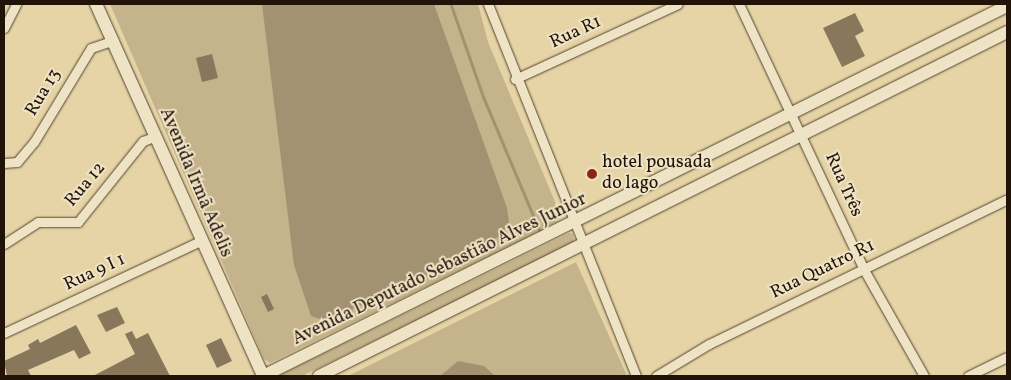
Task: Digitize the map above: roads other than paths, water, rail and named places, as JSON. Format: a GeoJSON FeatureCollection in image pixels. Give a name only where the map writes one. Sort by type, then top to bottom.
{"type":"FeatureCollection","features":[{"type":"Feature","properties":{"kind":"street"},"geometry":{"type":"LineString","coordinates":[[4,28],[16,4]]}},
{"type":"Feature","properties":{"kind":"street","name":"Avenida Irmã Adelis"},"geometry":{"type":"LineString","coordinates":[[96,4],[156,136],[200,242],[263,376]]}},
{"type":"Feature","properties":{"kind":"street"},"geometry":{"type":"LineString","coordinates":[[488,4],[515,79],[576,222],[636,376]]}},
{"type":"Feature","properties":{"kind":"street","name":"Rua R1"},"geometry":{"type":"LineString","coordinates":[[515,79],[678,4]]}},
{"type":"Feature","properties":{"kind":"street","name":"Rua Três"},"geometry":{"type":"LineString","coordinates":[[740,4],[863,268],[924,376]]}},
{"type":"Feature","properties":{"kind":"street","name":"Avenida Deputado Sebastião Alves Junior"},"geometry":{"type":"LineString","coordinates":[[263,376],[1007,6]]}},
{"type":"Feature","properties":{"kind":"street"},"geometry":{"type":"LineString","coordinates":[[319,376],[585,245],[1007,32]]}},
{"type":"Feature","properties":{"kind":"street","name":"Rua 13"},"geometry":{"type":"LineString","coordinates":[[4,163],[17,162],[34,142],[90,48],[114,40]]}},
{"type":"Feature","properties":{"kind":"street","name":"Rua 12"},"geometry":{"type":"LineString","coordinates":[[4,244],[38,222],[78,222],[143,141],[156,136]]}},
{"type":"Feature","properties":{"kind":"street","name":"Rua Quatro R1"},"geometry":{"type":"LineString","coordinates":[[656,376],[709,344],[1007,199]]}},
{"type":"Feature","properties":{"kind":"street","name":"Rua 9 I 1"},"geometry":{"type":"LineString","coordinates":[[4,333],[200,242]]}},
{"type":"Feature","properties":{"kind":"street"},"geometry":{"type":"LineString","coordinates":[[968,376],[1007,356]]}},
{"type":"Feature","properties":{"kind":"waterway"},"geometry":{"type":"LineString","coordinates":[[451,4],[484,98],[540,231]]}},
{"type":"Feature","properties":{"kind":"place","name":"hotel pousada do lago"},"geometry":{"type":"Point","coordinates":[592,174]}}]}
